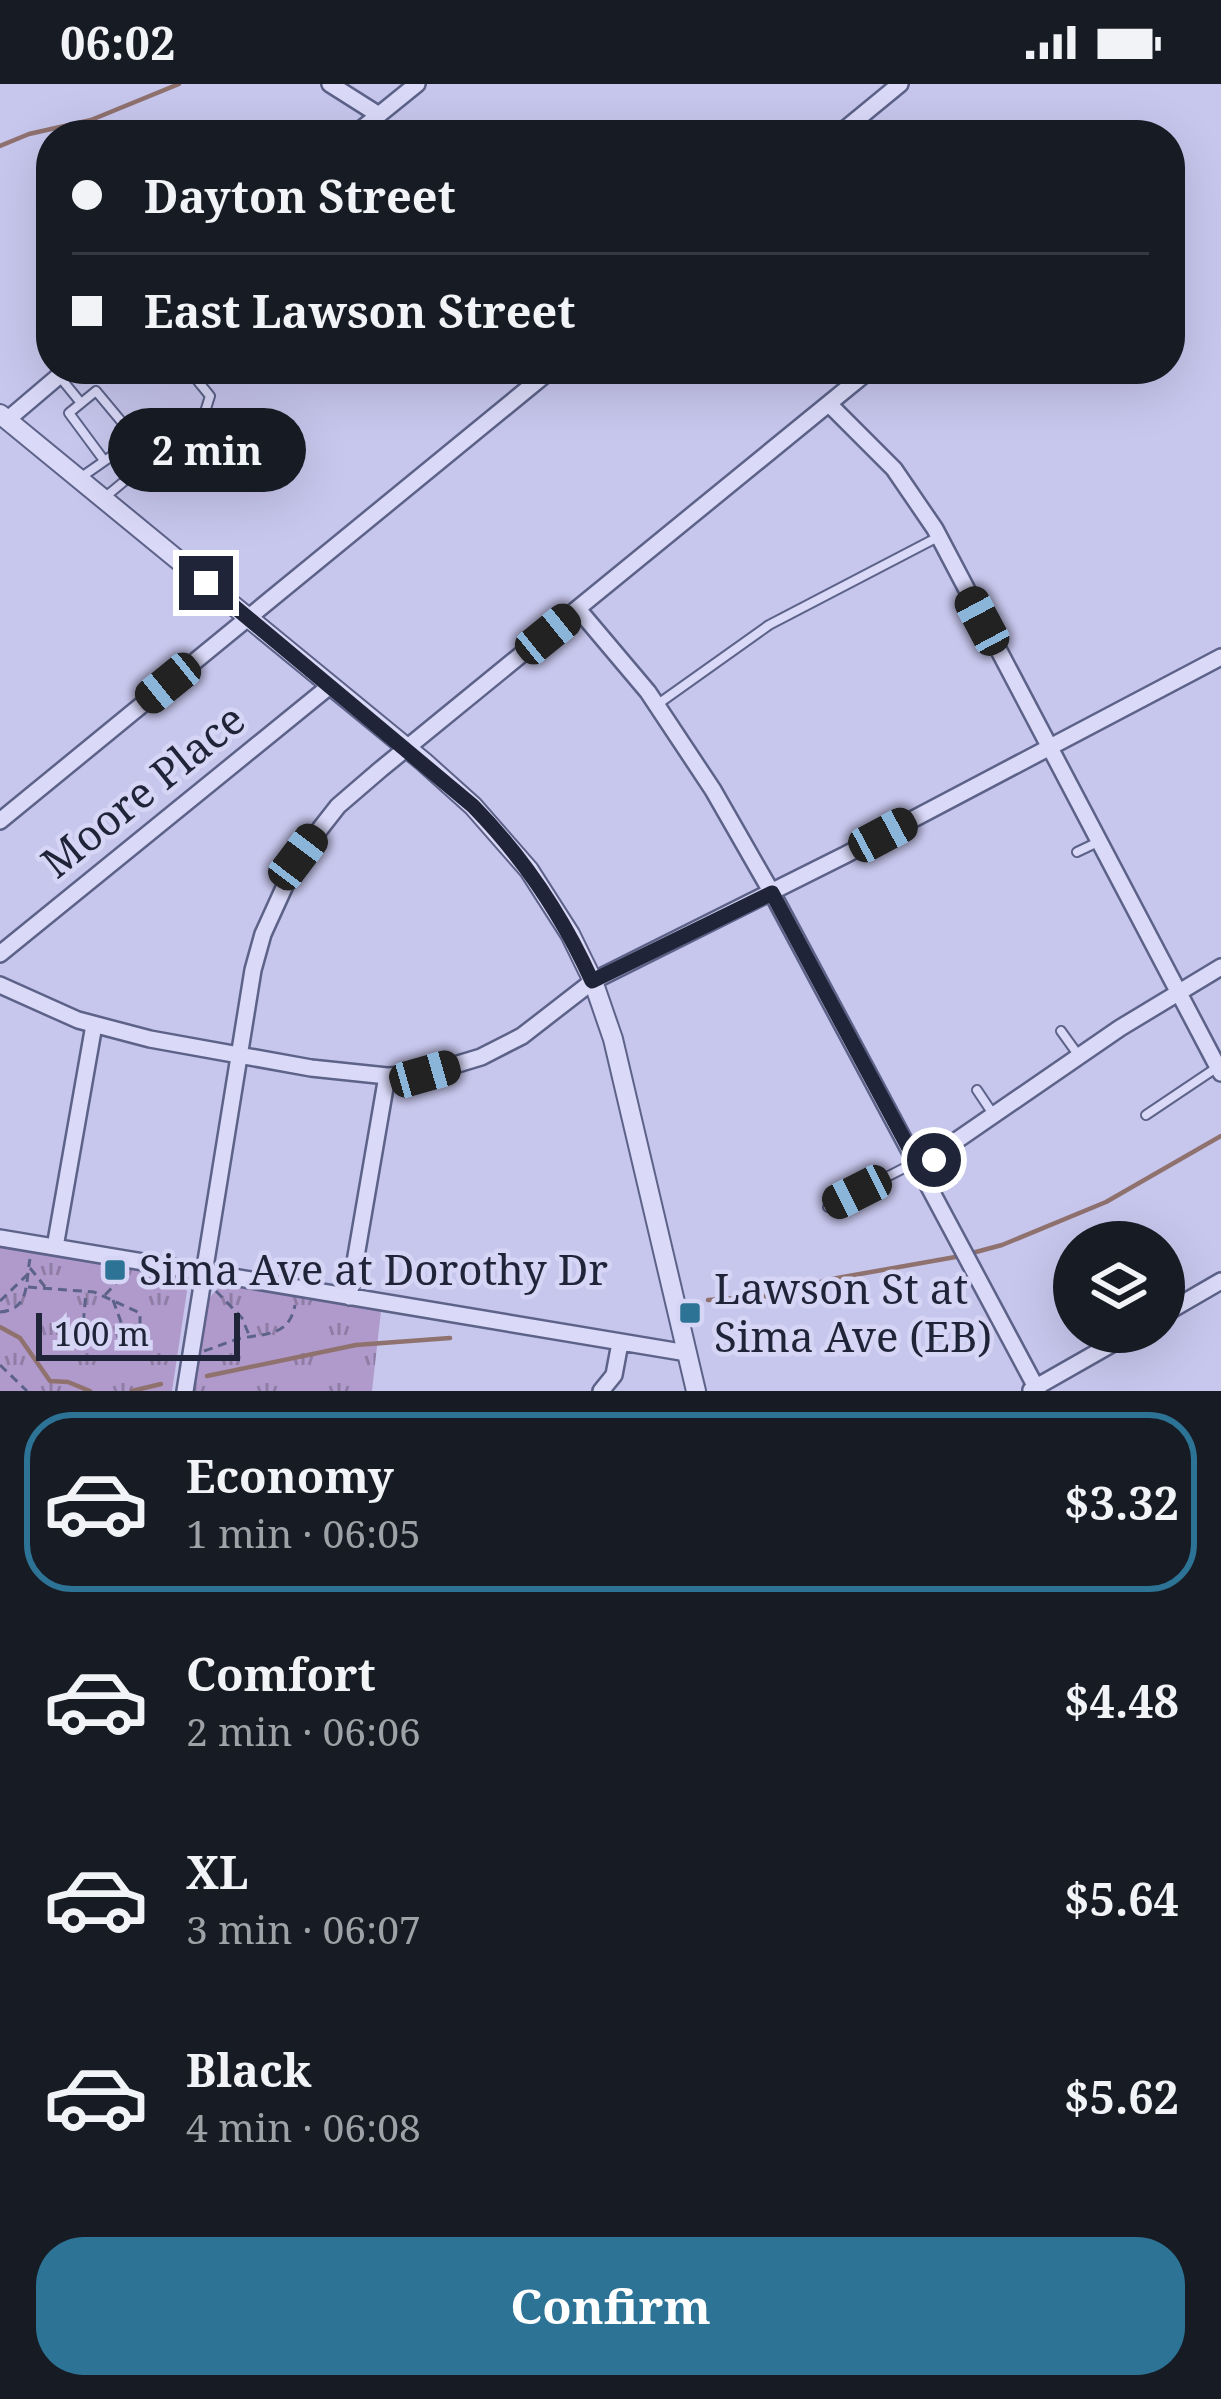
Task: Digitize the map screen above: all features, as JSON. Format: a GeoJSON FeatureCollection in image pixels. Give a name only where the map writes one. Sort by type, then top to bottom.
{"type":"FeatureCollection","features":[{"type":"Feature","properties":{"kind":"street"},"geometry":{"type":"LineString","coordinates":[[331,84],[379,115]]}},
{"type":"Feature","properties":{"kind":"street"},"geometry":{"type":"LineString","coordinates":[[373,120],[417,84]]}},
{"type":"Feature","properties":{"kind":"street"},"geometry":{"type":"LineString","coordinates":[[856,120],[900,84]]}},
{"type":"Feature","properties":{"kind":"street"},"geometry":{"type":"LineString","coordinates":[[48,384],[2,420],[406,748],[505,838],[550,901],[592,981],[613,1039],[696,1391]]}},
{"type":"Feature","properties":{"kind":"street"},"geometry":{"type":"LineString","coordinates":[[0,820],[534,384]]}},
{"type":"Feature","properties":{"kind":"street"},"geometry":{"type":"LineString","coordinates":[[185,1391],[253,970],[288,874],[338,806],[854,384]]}},
{"type":"Feature","properties":{"kind":"street"},"geometry":{"type":"LineString","coordinates":[[829,404],[894,469],[939,536],[1220,1068]]}},
{"type":"Feature","properties":{"kind":"street"},"geometry":{"type":"LineString","coordinates":[[578,609],[657,705],[772,893],[1034,1390],[1097,1353]]}},
{"type":"Feature","properties":{"kind":"street"},"geometry":{"type":"LineString","coordinates":[[0,985],[94,1025],[239,1056],[387,1076],[425,1074],[481,1057],[521,1036],[592,981],[772,893],[1221,657]]}},
{"type":"Feature","properties":{"kind":"street","name":"Moore Place"},"geometry":{"type":"LineString","coordinates":[[0,954],[332,685]]}},
{"type":"Feature","properties":{"kind":"street"},"geometry":{"type":"LineString","coordinates":[[917,1165],[1176,992],[1221,967]]}},
{"type":"Feature","properties":{"kind":"street"},"geometry":{"type":"LineString","coordinates":[[55,1247],[94,1025]]}},
{"type":"Feature","properties":{"kind":"street"},"geometry":{"type":"LineString","coordinates":[[350,1297],[387,1076]]}},
{"type":"Feature","properties":{"kind":"street"},"geometry":{"type":"LineString","coordinates":[[0,1238],[687,1353]]}},
{"type":"Feature","properties":{"kind":"street"},"geometry":{"type":"LineString","coordinates":[[1185,1302],[1221,1281]]}},
{"type":"Feature","properties":{"kind":"street"},"geometry":{"type":"LineString","coordinates":[[602,1391],[614,1375],[620,1343]]}},
{"type":"Feature","properties":{"kind":"lane"},"geometry":{"type":"LineString","coordinates":[[70,384],[81,403]]}},
{"type":"Feature","properties":{"kind":"lane"},"geometry":{"type":"LineString","coordinates":[[103,499],[204,415],[210,396],[200,384]]}},
{"type":"Feature","properties":{"kind":"lane"},"geometry":{"type":"LineString","coordinates":[[79,479],[136,439],[96,391],[69,413],[103,459]]}},
{"type":"Feature","properties":{"kind":"lane"},"geometry":{"type":"LineString","coordinates":[[100,419],[112,410]]}},
{"type":"Feature","properties":{"kind":"lane"},"geometry":{"type":"LineString","coordinates":[[112,433],[123,424]]}},
{"type":"Feature","properties":{"kind":"lane"},"geometry":{"type":"LineString","coordinates":[[657,705],[769,625],[939,536]]}},
{"type":"Feature","properties":{"kind":"lane"},"geometry":{"type":"LineString","coordinates":[[1077,852],[1099,842]]}},
{"type":"Feature","properties":{"kind":"lane"},"geometry":{"type":"LineString","coordinates":[[1061,1031],[1080,1057]]}},
{"type":"Feature","properties":{"kind":"lane"},"geometry":{"type":"LineString","coordinates":[[1145,1115],[1220,1068]]}},
{"type":"Feature","properties":{"kind":"lane"},"geometry":{"type":"LineString","coordinates":[[977,1090],[995,1117]]}},
{"type":"Feature","properties":{"kind":"lane"},"geometry":{"type":"LineString","coordinates":[[828,1207],[917,1165]]}},
{"type":"Feature","properties":{"kind":"path"},"geometry":{"type":"LineString","coordinates":[[0,1312],[16,1310],[28,1287],[31,1257]]}},
{"type":"Feature","properties":{"kind":"path"},"geometry":{"type":"LineString","coordinates":[[28,1266],[46,1288]]}},
{"type":"Feature","properties":{"kind":"path"},"geometry":{"type":"LineString","coordinates":[[0,1301],[28,1274]]}},
{"type":"Feature","properties":{"kind":"path"},"geometry":{"type":"LineString","coordinates":[[104,1295],[124,1274]]}},
{"type":"Feature","properties":{"kind":"path"},"geometry":{"type":"LineString","coordinates":[[28,1287],[104,1295],[140,1313],[140,1331],[108,1339]]}},
{"type":"Feature","properties":{"kind":"path"},"geometry":{"type":"LineString","coordinates":[[216,1289],[242,1318],[250,1337]]}},
{"type":"Feature","properties":{"kind":"path"},"geometry":{"type":"LineString","coordinates":[[82,1336],[86,1292]]}},
{"type":"Feature","properties":{"kind":"path"},"geometry":{"type":"LineString","coordinates":[[113,1299],[126,1336]]}},
{"type":"Feature","properties":{"kind":"path"},"geometry":{"type":"LineString","coordinates":[[191,1354],[272,1335],[293,1315],[296,1302]]}},
{"type":"Feature","properties":{"kind":"path"},"geometry":{"type":"LineString","coordinates":[[0,1365],[27,1391]]}},
{"type":"Feature","properties":{"kind":"green space"},"geometry":{"type":"Polygon","coordinates":[[[0,1246],[174,1275],[187,1291],[172,1391],[0,1391],[0,1246]]]}},
{"type":"Feature","properties":{"kind":"green space"},"geometry":{"type":"Polygon","coordinates":[[[227,1285],[381,1311],[372,1391],[191,1391],[203,1313],[217,1290],[227,1285]]]}},
{"type":"Feature","properties":{"kind":"waterway"},"geometry":{"type":"LineString","coordinates":[[91,120],[179,84]]}},
{"type":"Feature","properties":{"kind":"waterway"},"geometry":{"type":"LineString","coordinates":[[0,146],[36,132]]}},
{"type":"Feature","properties":{"kind":"waterway"},"geometry":{"type":"LineString","coordinates":[[972,1253],[1106,1202],[1221,1136]]}},
{"type":"Feature","properties":{"kind":"waterway"},"geometry":{"type":"LineString","coordinates":[[708,1300],[784,1295],[826,1280],[961,1256]]}},
{"type":"Feature","properties":{"kind":"waterway"},"geometry":{"type":"LineString","coordinates":[[0,1327],[20,1338],[50,1381],[90,1391]]}},
{"type":"Feature","properties":{"kind":"waterway"},"geometry":{"type":"LineString","coordinates":[[207,1376],[356,1345],[450,1338]]}},
{"type":"Feature","properties":{"kind":"waterway"},"geometry":{"type":"LineString","coordinates":[[132,1391],[161,1384]]}},
{"type":"Feature","properties":{"kind":"place","name":"Sima Ave at Dorothy Dr"},"geometry":{"type":"Point","coordinates":[115,1270]}},
{"type":"Feature","properties":{"kind":"place","name":"Lawson St at Sima Ave (EB)"},"geometry":{"type":"Point","coordinates":[690,1313]}},
{"type":"Feature","properties":{"kind":"route"},"geometry":{"type":"LineString","coordinates":[[206,583],[332,685],[505,838],[550,901],[592,981],[772,893],[919,1167],[934,1160]]}}]}
